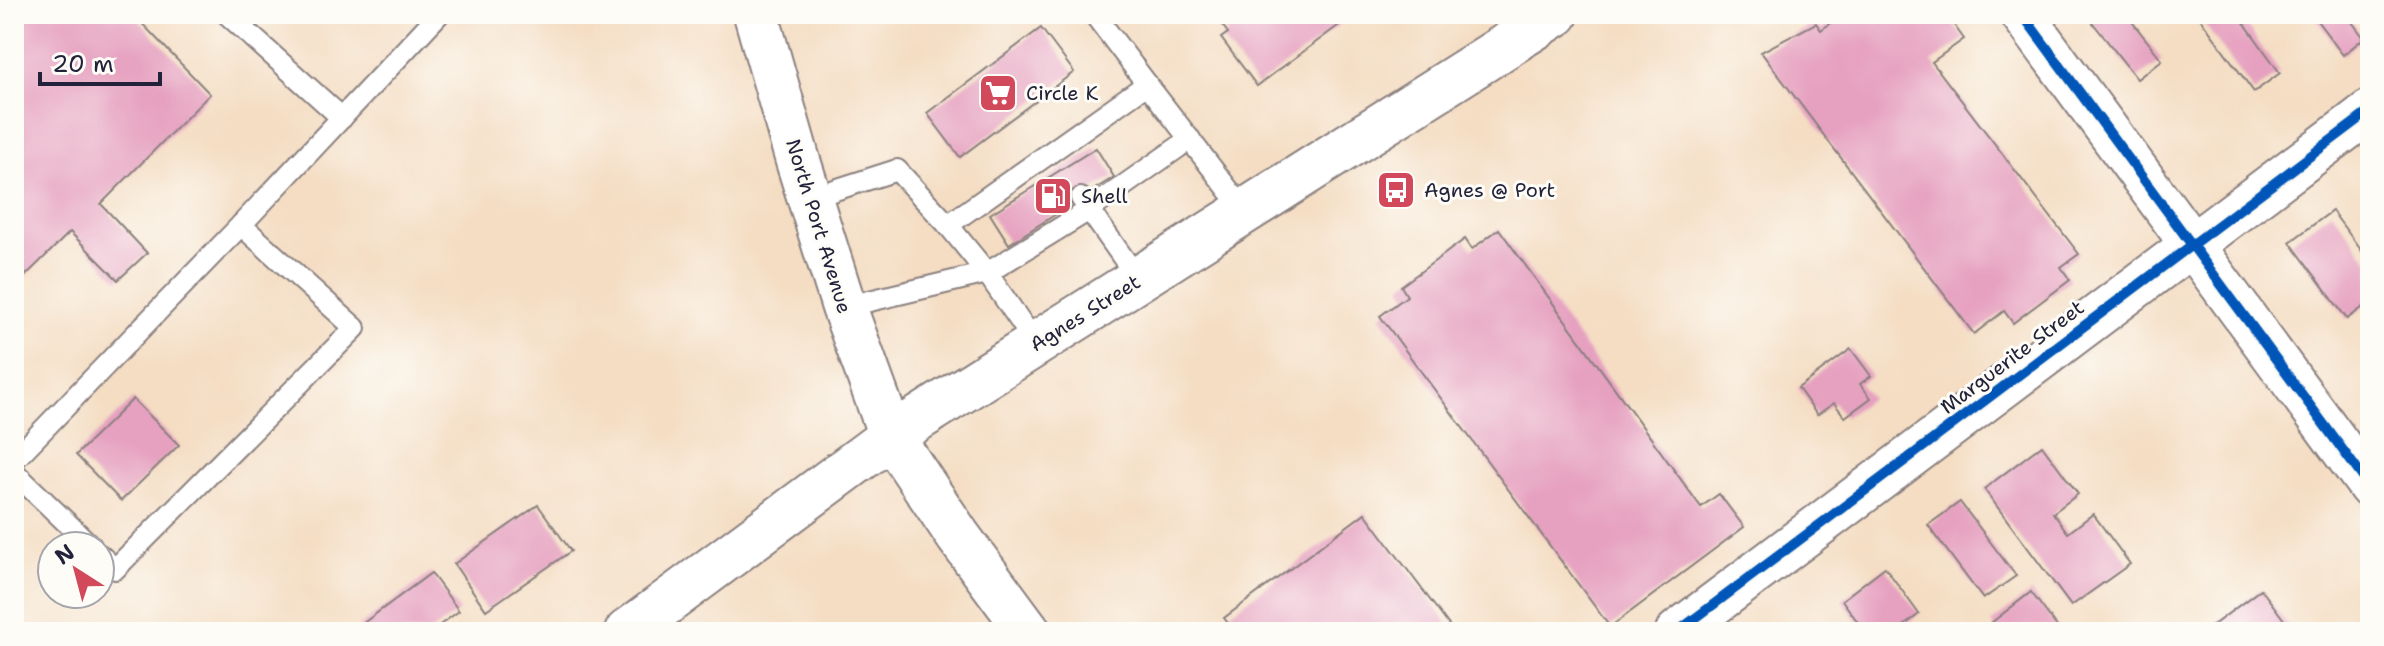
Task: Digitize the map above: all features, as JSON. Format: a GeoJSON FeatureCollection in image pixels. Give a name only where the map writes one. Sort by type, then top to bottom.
{"type":"FeatureCollection","features":[{"type":"Feature","properties":{"kind":"main road","name":"North Port Avenue"},"geometry":{"type":"LineString","coordinates":[[756,14],[844,307],[891,436],[958,536],[1029,632]]}},
{"type":"Feature","properties":{"kind":"main road","name":"Agnes Street"},"geometry":{"type":"LineString","coordinates":[[627,632],[891,436],[1556,14]]}},
{"type":"Feature","properties":{"kind":"street"},"geometry":{"type":"LineString","coordinates":[[2022,14],[2370,487]]}},
{"type":"Feature","properties":{"kind":"street","name":"Marguerite Street"},"geometry":{"type":"LineString","coordinates":[[1677,632],[2370,111]]}},
{"type":"Feature","properties":{"kind":"lane"},"geometry":{"type":"LineString","coordinates":[[227,14],[342,118]]}},
{"type":"Feature","properties":{"kind":"lane"},"geometry":{"type":"LineString","coordinates":[[14,460],[439,14]]}},
{"type":"Feature","properties":{"kind":"lane"},"geometry":{"type":"LineString","coordinates":[[1094,14],[1245,211]]}},
{"type":"Feature","properties":{"kind":"lane"},"geometry":{"type":"LineString","coordinates":[[948,225],[1054,162],[1147,84]]}},
{"type":"Feature","properties":{"kind":"lane"},"geometry":{"type":"LineString","coordinates":[[844,307],[987,273],[1054,224],[1190,139]]}},
{"type":"Feature","properties":{"kind":"lane"},"geometry":{"type":"LineString","coordinates":[[810,198],[897,170],[987,273],[1036,344]]}},
{"type":"Feature","properties":{"kind":"lane"},"geometry":{"type":"LineString","coordinates":[[1085,204],[1138,279]]}},
{"type":"Feature","properties":{"kind":"lane"},"geometry":{"type":"LineString","coordinates":[[116,568],[355,328],[241,225]]}},
{"type":"Feature","properties":{"kind":"lane"},"geometry":{"type":"LineString","coordinates":[[14,472],[74,530]]}},
{"type":"Feature","properties":{"kind":"building"},"geometry":{"type":"Polygon","coordinates":[[[24,14],[133,14],[210,94],[101,204],[147,253],[118,280],[70,232],[14,287],[14,24],[24,14]]]}},
{"type":"Feature","properties":{"kind":"building"},"geometry":{"type":"Polygon","coordinates":[[[1214,14],[1354,14],[1257,86],[1221,38],[1228,33],[1214,14]]]}},
{"type":"Feature","properties":{"kind":"building"},"geometry":{"type":"Polygon","coordinates":[[[1842,14],[1946,14],[1964,39],[1932,62],[2079,254],[2061,267],[2070,280],[2013,323],[2004,311],[1974,334],[1761,52],[1816,23],[1821,30],[1842,14]]]}},
{"type":"Feature","properties":{"kind":"building"},"geometry":{"type":"Polygon","coordinates":[[[2086,14],[2126,14],[2162,60],[2137,79],[2086,14]]]}},
{"type":"Feature","properties":{"kind":"building"},"geometry":{"type":"Polygon","coordinates":[[[2197,14],[2238,14],[2280,73],[2254,92],[2197,14]]]}},
{"type":"Feature","properties":{"kind":"building"},"geometry":{"type":"Polygon","coordinates":[[[2312,14],[2346,14],[2364,38],[2343,55],[2312,14]]]}},
{"type":"Feature","properties":{"kind":"building"},"geometry":{"type":"Polygon","coordinates":[[[1041,28],[1074,72],[960,157],[927,113],[1041,28]]]}},
{"type":"Feature","properties":{"kind":"building"},"geometry":{"type":"Polygon","coordinates":[[[1096,148],[1114,177],[1009,244],[990,214],[1096,148]]]}},
{"type":"Feature","properties":{"kind":"building"},"geometry":{"type":"Polygon","coordinates":[[[2332,211],[2370,262],[2370,302],[2347,319],[2290,242],[2332,211]]]}},
{"type":"Feature","properties":{"kind":"building"},"geometry":{"type":"Polygon","coordinates":[[[1499,229],[1701,507],[1719,494],[1744,527],[1610,627],[1380,316],[1407,296],[1401,286],[1465,239],[1472,249],[1499,229]]]}},
{"type":"Feature","properties":{"kind":"building"},"geometry":{"type":"Polygon","coordinates":[[[1851,349],[1871,376],[1860,384],[1871,398],[1845,417],[1834,403],[1817,415],[1798,388],[1851,349]]]}},
{"type":"Feature","properties":{"kind":"building"},"geometry":{"type":"Polygon","coordinates":[[[133,399],[179,445],[121,501],[76,455],[133,399]]]}},
{"type":"Feature","properties":{"kind":"building"},"geometry":{"type":"Polygon","coordinates":[[[2042,445],[2078,494],[2053,513],[2068,533],[2093,514],[2130,564],[2071,606],[1984,489],[2042,445]]]}},
{"type":"Feature","properties":{"kind":"building"},"geometry":{"type":"Polygon","coordinates":[[[1960,502],[2016,576],[1983,599],[1928,525],[1960,502]]]}},
{"type":"Feature","properties":{"kind":"building"},"geometry":{"type":"Polygon","coordinates":[[[538,505],[571,551],[486,610],[454,564],[538,505]]]}},
{"type":"Feature","properties":{"kind":"building"},"geometry":{"type":"Polygon","coordinates":[[[1365,513],[1454,632],[1235,632],[1224,618],[1365,513]]]}},
{"type":"Feature","properties":{"kind":"building"},"geometry":{"type":"Polygon","coordinates":[[[1885,567],[1919,614],[1896,632],[1865,632],[1842,600],[1885,567]]]}},
{"type":"Feature","properties":{"kind":"building"},"geometry":{"type":"Polygon","coordinates":[[[431,573],[459,611],[430,632],[362,632],[358,627],[431,573]]]}},
{"type":"Feature","properties":{"kind":"building"},"geometry":{"type":"Polygon","coordinates":[[[2261,589],[2293,632],[2204,632],[2261,589]]]}},
{"type":"Feature","properties":{"kind":"building"},"geometry":{"type":"Polygon","coordinates":[[[2031,592],[2061,632],[1998,632],[1991,623],[2031,592]]]}},
{"type":"Feature","properties":{"kind":"cycle path"},"geometry":{"type":"LineString","coordinates":[[2022,14],[2370,487]]}},
{"type":"Feature","properties":{"kind":"cycle path"},"geometry":{"type":"LineString","coordinates":[[1677,632],[2370,111]]}},
{"type":"Feature","properties":{"kind":"place","name":"Circle K"},"geometry":{"type":"Point","coordinates":[998,93]}},
{"type":"Feature","properties":{"kind":"place","name":"Agnes @ Port"},"geometry":{"type":"Point","coordinates":[1396,190]}},
{"type":"Feature","properties":{"kind":"place","name":"Shell"},"geometry":{"type":"Point","coordinates":[1053,196]}}]}
